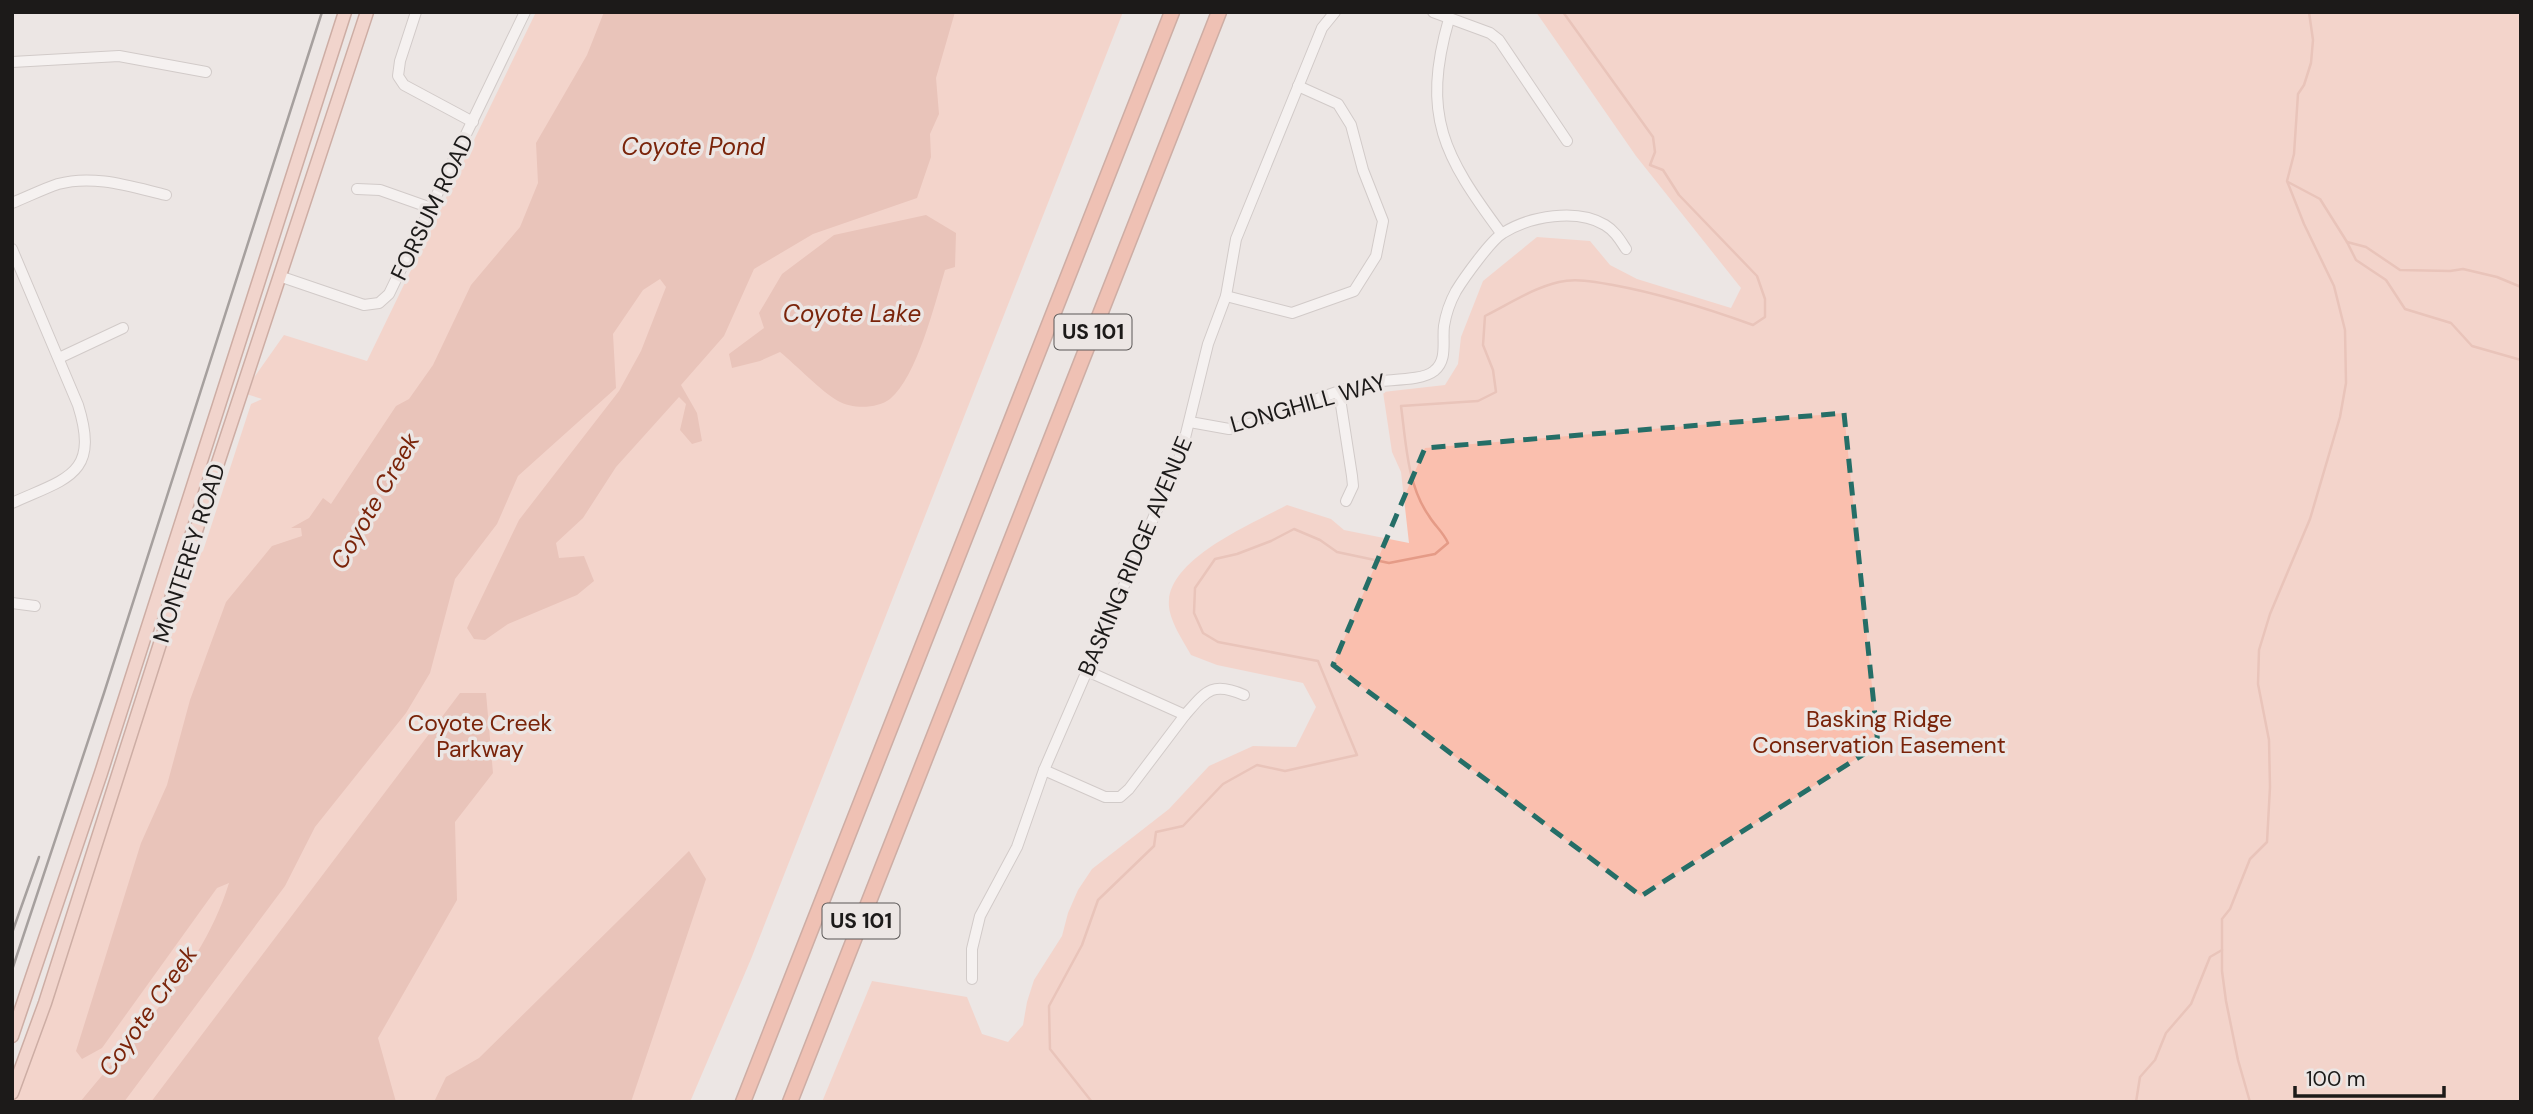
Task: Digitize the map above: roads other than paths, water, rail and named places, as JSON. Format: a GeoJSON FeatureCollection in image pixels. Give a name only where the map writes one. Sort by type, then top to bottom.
{"type":"FeatureCollection","features":[{"type":"Feature","properties":{"kind":"highway","name":"US 101"},"geometry":{"type":"LineString","coordinates":[[743,1102],[1172,12]]}},
{"type":"Feature","properties":{"kind":"highway","name":"US 101"},"geometry":{"type":"LineString","coordinates":[[790,1102],[1219,12]]}},
{"type":"Feature","properties":{"kind":"main road","name":"MONTEREY ROAD"},"geometry":{"type":"LineString","coordinates":[[12,1036],[97,786],[345,12]]}},
{"type":"Feature","properties":{"kind":"main road","name":"MONTEREY ROAD"},"geometry":{"type":"LineString","coordinates":[[12,1093],[45,1003],[279,276],[367,12]]}},
{"type":"Feature","properties":{"kind":"street"},"geometry":{"type":"LineString","coordinates":[[416,12],[400,61],[398,76],[404,85],[473,122]]}},
{"type":"Feature","properties":{"kind":"street","name":"FORSUM ROAD"},"geometry":{"type":"LineString","coordinates":[[279,276],[364,305],[379,303],[389,294],[525,12]]}},
{"type":"Feature","properties":{"kind":"street","name":"BASKING RIDGE AVENUE"},"geometry":{"type":"LineString","coordinates":[[972,979],[974,938],[980,916],[1017,847],[1044,770],[1181,454],[1208,344],[1226,296],[1236,239],[1322,28],[1335,12]]}},
{"type":"Feature","properties":{"kind":"street"},"geometry":{"type":"LineString","coordinates":[[1433,12],[1490,33],[1499,40],[1567,141]]}},
{"type":"Feature","properties":{"kind":"street"},"geometry":{"type":"LineString","coordinates":[[1449,19],[1436,82],[1441,126],[1454,163],[1501,233],[1536,220],[1572,216],[1595,220],[1605,225],[1614,231],[1626,249]]}},
{"type":"Feature","properties":{"kind":"street"},"geometry":{"type":"LineString","coordinates":[[12,62],[119,55],[206,72]]}},
{"type":"Feature","properties":{"kind":"street"},"geometry":{"type":"LineString","coordinates":[[1226,296],[1292,313],[1354,291],[1376,256],[1383,220],[1363,170],[1351,125],[1338,104],[1298,86]]}},
{"type":"Feature","properties":{"kind":"street"},"geometry":{"type":"LineString","coordinates":[[12,203],[59,184],[86,180],[166,195]]}},
{"type":"Feature","properties":{"kind":"street"},"geometry":{"type":"LineString","coordinates":[[357,189],[380,190],[430,208]]}},
{"type":"Feature","properties":{"kind":"street","name":"LONGHILL WAY"},"geometry":{"type":"LineString","coordinates":[[1191,422],[1236,428],[1370,383],[1424,377],[1433,372],[1443,358],[1444,329],[1452,300],[1464,279],[1501,233]]}},
{"type":"Feature","properties":{"kind":"street"},"geometry":{"type":"LineString","coordinates":[[12,248],[84,423],[83,457],[71,476],[12,503]]}},
{"type":"Feature","properties":{"kind":"street"},"geometry":{"type":"LineString","coordinates":[[59,358],[123,328]]}},
{"type":"Feature","properties":{"kind":"street"},"geometry":{"type":"LineString","coordinates":[[1339,392],[1353,486],[1346,501]]}},
{"type":"Feature","properties":{"kind":"street"},"geometry":{"type":"LineString","coordinates":[[12,603],[35,606]]}},
{"type":"Feature","properties":{"kind":"street"},"geometry":{"type":"LineString","coordinates":[[1087,671],[1185,715]]}},
{"type":"Feature","properties":{"kind":"street"},"geometry":{"type":"LineString","coordinates":[[1044,770],[1105,797],[1120,797],[1204,693],[1224,687],[1244,695]]}},
{"type":"Feature","properties":{"kind":"water","name":"Coyote Pond"},"geometry":{"type":"Polygon","coordinates":[[[604,12],[955,12],[936,78],[939,114],[930,134],[931,157],[917,198],[813,234],[754,269],[724,336],[681,385],[697,413],[702,441],[692,444],[680,430],[686,404],[679,397],[616,467],[583,518],[556,543],[559,558],[584,556],[594,581],[577,595],[508,624],[485,640],[474,639],[467,628],[519,520],[619,391],[641,351],[666,287],[660,279],[643,290],[613,334],[616,388],[518,476],[497,524],[455,579],[430,673],[406,713],[315,827],[285,886],[124,1102],[80,1102],[185,972],[217,914],[229,883],[217,888],[102,1048],[82,1059],[76,1051],[141,843],[167,785],[190,700],[226,602],[272,546],[302,536],[301,528],[291,528],[309,518],[323,498],[331,504],[396,406],[409,399],[433,365],[471,285],[520,227],[538,183],[536,143],[587,55],[604,12]]]}},
{"type":"Feature","properties":{"kind":"water","name":"Coyote Lake"},"geometry":{"type":"Polygon","coordinates":[[[926,215],[956,233],[955,267],[945,270],[917,357],[900,388],[890,399],[872,406],[844,404],[824,391],[780,352],[760,361],[732,368],[729,354],[764,328],[759,313],[782,274],[834,235],[926,215]]]}},
{"type":"Feature","properties":{"kind":"water"},"geometry":{"type":"Polygon","coordinates":[[[460,693],[486,693],[493,773],[455,822],[457,900],[378,1038],[396,1102],[151,1102],[460,693]]]}},
{"type":"Feature","properties":{"kind":"water"},"geometry":{"type":"Polygon","coordinates":[[[689,851],[706,879],[631,1102],[434,1102],[446,1077],[479,1058],[689,851]]]}},
{"type":"Feature","properties":{"kind":"waterway"},"geometry":{"type":"LineString","coordinates":[[1092,1102],[1050,1049],[1049,1006],[1082,945],[1098,900],[1154,846],[1156,832],[1183,826],[1223,784],[1257,765],[1285,771],[1357,755],[1318,661],[1218,642],[1203,633],[1194,613],[1195,588],[1215,559],[1237,554],[1294,529],[1320,540],[1337,552],[1389,563],[1435,554],[1448,543],[1416,491],[1401,406],[1478,401],[1496,392],[1493,370],[1483,345],[1485,316],[1530,292],[1559,282],[1586,281],[1666,297],[1753,325],[1765,317],[1765,299],[1757,276],[1679,195],[1663,170],[1650,165],[1655,152],[1653,137],[1563,12]]}},
{"type":"Feature","properties":{"kind":"waterway"},"geometry":{"type":"LineString","coordinates":[[2250,1102],[2226,1001],[2222,971],[2222,919],[2230,909],[2250,859],[2267,842],[2269,740],[2258,684],[2259,650],[2270,614],[2310,519],[2340,417],[2346,383],[2345,330],[2334,286],[2287,181],[2294,154],[2298,94],[2311,63],[2313,40],[2309,12]]}},
{"type":"Feature","properties":{"kind":"waterway"},"geometry":{"type":"LineString","coordinates":[[2288,182],[2320,199],[2356,260],[2386,280],[2405,309],[2451,323],[2472,346],[2521,360]]}},
{"type":"Feature","properties":{"kind":"waterway"},"geometry":{"type":"LineString","coordinates":[[2347,242],[2366,247],[2400,270],[2463,269],[2497,277],[2521,287]]}},
{"type":"Feature","properties":{"kind":"waterway"},"geometry":{"type":"LineString","coordinates":[[2136,1102],[2140,1077],[2155,1060],[2166,1033],[2191,1004],[2210,957],[2222,950]]}},
{"type":"Feature","properties":{"kind":"railway"},"geometry":{"type":"LineString","coordinates":[[12,970],[104,693],[322,12]]}},
{"type":"Feature","properties":{"kind":"railway"},"geometry":{"type":"LineString","coordinates":[[12,933],[39,857]]}},
{"type":"Feature","properties":{"kind":"water label","name":"Coyote Creek"},"geometry":{"type":"Point","coordinates":[375,501]}},
{"type":"Feature","properties":{"kind":"water label","name":"Coyote Creek"},"geometry":{"type":"Point","coordinates":[148,1011]}},
{"type":"Feature","properties":{"kind":"park label","name":"Basking Ridge Conservation Easement"},"geometry":{"type":"Point","coordinates":[1879,732]}},
{"type":"Feature","properties":{"kind":"park label","name":"Coyote Creek Parkway"},"geometry":{"type":"Point","coordinates":[480,736]}}]}
